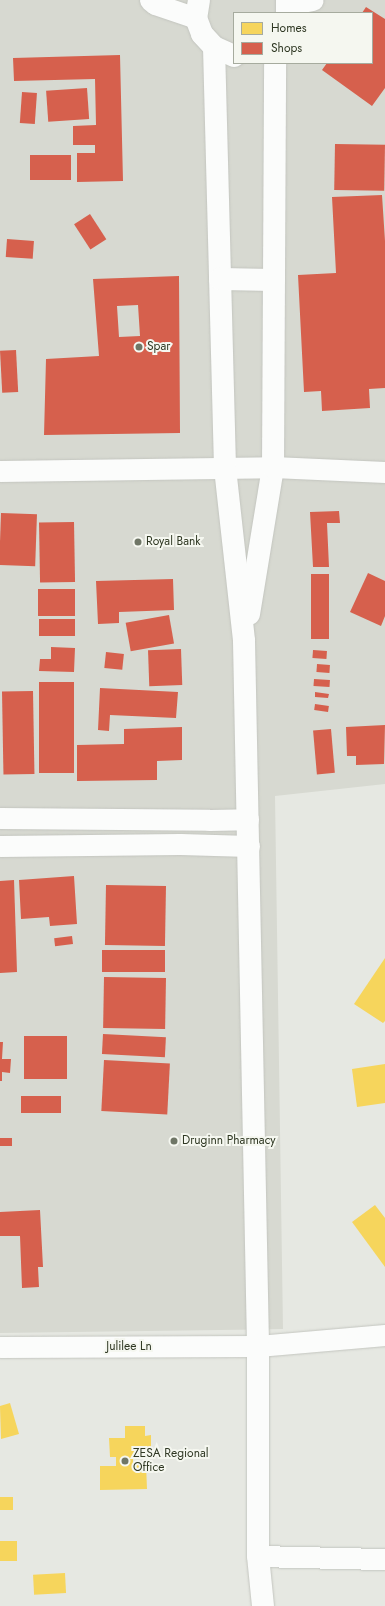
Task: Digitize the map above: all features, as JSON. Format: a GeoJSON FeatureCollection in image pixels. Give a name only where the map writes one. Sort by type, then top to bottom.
{"type":"FeatureCollection","features":[{"type":"Feature","properties":{"kind":"street"},"geometry":{"type":"LineString","coordinates":[[150,0],[155,4],[197,9],[202,34],[214,47],[233,56]]}},
{"type":"Feature","properties":{"kind":"street"},"geometry":{"type":"LineString","coordinates":[[287,6],[313,0]]}},
{"type":"Feature","properties":{"kind":"street"},"geometry":{"type":"LineString","coordinates":[[214,47],[225,468],[244,641],[258,1346],[258,1556],[263,1606]]}},
{"type":"Feature","properties":{"kind":"street"},"geometry":{"type":"LineString","coordinates":[[244,641],[273,467],[274,64]]}},
{"type":"Feature","properties":{"kind":"street"},"geometry":{"type":"LineString","coordinates":[[220,279],[274,280]]}},
{"type":"Feature","properties":{"kind":"street"},"geometry":{"type":"LineString","coordinates":[[0,471],[273,467],[385,472]]}},
{"type":"Feature","properties":{"kind":"street"},"geometry":{"type":"LineString","coordinates":[[0,818],[248,819]]}},
{"type":"Feature","properties":{"kind":"street"},"geometry":{"type":"LineString","coordinates":[[0,846],[180,844],[249,846]]}},
{"type":"Feature","properties":{"kind":"street","name":"Julilee Ln"},"geometry":{"type":"LineString","coordinates":[[0,1347],[258,1346],[385,1335]]}},
{"type":"Feature","properties":{"kind":"street"},"geometry":{"type":"LineString","coordinates":[[258,1556],[385,1559]]}},
{"type":"Feature","properties":{"kind":"shaded area"},"geometry":{"type":"Polygon","coordinates":[[[0,0],[385,0],[385,784],[275,796],[283,1329],[0,1333],[0,0]]]}},
{"type":"Feature","properties":{"kind":"building: Homes"},"geometry":{"type":"Polygon","coordinates":[[[385,958],[385,1021],[383,1023],[354,1004],[385,958]]]}},
{"type":"Feature","properties":{"kind":"building: Homes"},"geometry":{"type":"Polygon","coordinates":[[[385,1064],[385,1103],[357,1107],[352,1069],[385,1064]]]}},
{"type":"Feature","properties":{"kind":"building: Homes"},"geometry":{"type":"Polygon","coordinates":[[[375,1205],[385,1218],[385,1267],[352,1222],[375,1205]]]}},
{"type":"Feature","properties":{"kind":"building: Homes"},"geometry":{"type":"Polygon","coordinates":[[[10,1403],[19,1434],[1,1439],[0,1406],[10,1403]]]}},
{"type":"Feature","properties":{"kind":"building: Homes","name":"ZESA Regional Office"},"geometry":{"type":"Polygon","coordinates":[[[125,1426],[145,1426],[145,1436],[151,1435],[151,1451],[145,1451],[145,1455],[133,1455],[133,1464],[146,1464],[147,1489],[100,1490],[100,1466],[116,1466],[116,1457],[110,1457],[109,1438],[125,1438],[125,1426]]]}},
{"type":"Feature","properties":{"kind":"building: Homes"},"geometry":{"type":"Polygon","coordinates":[[[0,1497],[13,1497],[13,1510],[0,1510],[0,1497]]]}},
{"type":"Feature","properties":{"kind":"building: Homes"},"geometry":{"type":"Polygon","coordinates":[[[0,1541],[17,1541],[17,1561],[0,1561],[0,1541]]]}},
{"type":"Feature","properties":{"kind":"building: Homes"},"geometry":{"type":"Polygon","coordinates":[[[65,1573],[66,1593],[34,1595],[33,1575],[65,1573]]]}},
{"type":"Feature","properties":{"kind":"building: Shops"},"geometry":{"type":"Polygon","coordinates":[[[366,7],[385,19],[385,88],[372,106],[322,70],[326,64],[373,64],[373,12],[363,12],[366,7]]]}},
{"type":"Feature","properties":{"kind":"building: Shops"},"geometry":{"type":"Polygon","coordinates":[[[120,55],[123,181],[77,182],[77,153],[95,153],[95,145],[73,145],[73,126],[96,125],[95,79],[14,81],[13,58],[120,55]]]}},
{"type":"Feature","properties":{"kind":"building: Shops"},"geometry":{"type":"Polygon","coordinates":[[[87,88],[89,119],[48,122],[46,91],[87,88]]]}},
{"type":"Feature","properties":{"kind":"building: Shops"},"geometry":{"type":"Polygon","coordinates":[[[22,92],[37,93],[35,124],[20,123],[22,92]]]}},
{"type":"Feature","properties":{"kind":"building: Shops"},"geometry":{"type":"Polygon","coordinates":[[[335,144],[385,145],[384,191],[334,190],[335,144]]]}},
{"type":"Feature","properties":{"kind":"building: Shops"},"geometry":{"type":"Polygon","coordinates":[[[30,155],[71,155],[71,180],[30,180],[30,155]]]}},
{"type":"Feature","properties":{"kind":"building: Shops"},"geometry":{"type":"Polygon","coordinates":[[[382,195],[385,241],[385,388],[369,389],[370,408],[322,411],[321,391],[304,392],[298,275],[336,273],[332,197],[382,195]]]}},
{"type":"Feature","properties":{"kind":"building: Shops"},"geometry":{"type":"Polygon","coordinates":[[[90,214],[106,239],[90,250],[74,224],[90,214]]]}},
{"type":"Feature","properties":{"kind":"building: Shops"},"geometry":{"type":"Polygon","coordinates":[[[7,239],[34,241],[33,259],[6,257],[7,239]]]}},
{"type":"Feature","properties":{"kind":"building: Shops","name":"Spar"},"geometry":{"type":"Polygon","coordinates":[[[179,276],[180,433],[44,435],[46,359],[99,356],[93,279],[179,276]],[[138,305],[117,306],[119,337],[140,336],[138,305]]]}},
{"type":"Feature","properties":{"kind":"building: Shops"},"geometry":{"type":"Polygon","coordinates":[[[16,350],[18,392],[2,393],[0,351],[16,350]]]}},
{"type":"Feature","properties":{"kind":"building: Shops"},"geometry":{"type":"Polygon","coordinates":[[[339,511],[340,523],[327,523],[329,567],[313,567],[310,512],[339,511]]]}},
{"type":"Feature","properties":{"kind":"building: Shops"},"geometry":{"type":"Polygon","coordinates":[[[1,513],[37,514],[35,566],[0,565],[1,513]]]}},
{"type":"Feature","properties":{"kind":"building: Shops"},"geometry":{"type":"Polygon","coordinates":[[[74,522],[75,582],[40,583],[39,523],[74,522]]]}},
{"type":"Feature","properties":{"kind":"building: Shops"},"geometry":{"type":"Polygon","coordinates":[[[368,573],[385,581],[385,616],[381,626],[350,612],[368,573]]]}},
{"type":"Feature","properties":{"kind":"building: Shops"},"geometry":{"type":"Polygon","coordinates":[[[311,574],[329,574],[329,639],[311,639],[311,574]]]}},
{"type":"Feature","properties":{"kind":"building: Shops"},"geometry":{"type":"Polygon","coordinates":[[[173,579],[174,610],[119,612],[119,623],[98,624],[96,581],[173,579]]]}},
{"type":"Feature","properties":{"kind":"building: Shops"},"geometry":{"type":"Polygon","coordinates":[[[38,589],[75,589],[75,616],[38,616],[38,589]]]}},
{"type":"Feature","properties":{"kind":"building: Shops"},"geometry":{"type":"Polygon","coordinates":[[[169,615],[174,644],[131,651],[126,623],[169,615]]]}},
{"type":"Feature","properties":{"kind":"building: Shops"},"geometry":{"type":"Polygon","coordinates":[[[39,619],[75,619],[75,636],[39,636],[39,619]]]}},
{"type":"Feature","properties":{"kind":"building: Shops"},"geometry":{"type":"Polygon","coordinates":[[[51,647],[75,648],[74,672],[39,671],[40,659],[51,659],[51,647]]]}},
{"type":"Feature","properties":{"kind":"building: Shops"},"geometry":{"type":"Polygon","coordinates":[[[181,649],[182,685],[149,686],[148,650],[181,649]]]}},
{"type":"Feature","properties":{"kind":"building: Shops"},"geometry":{"type":"Polygon","coordinates":[[[313,650],[327,651],[326,659],[312,658],[313,650]]]}},
{"type":"Feature","properties":{"kind":"building: Shops"},"geometry":{"type":"Polygon","coordinates":[[[106,652],[124,654],[122,670],[104,668],[106,652]]]}},
{"type":"Feature","properties":{"kind":"building: Shops"},"geometry":{"type":"Polygon","coordinates":[[[317,664],[330,665],[329,673],[316,672],[317,664]]]}},
{"type":"Feature","properties":{"kind":"building: Shops"},"geometry":{"type":"Polygon","coordinates":[[[314,679],[330,680],[329,687],[314,686],[314,679]]]}},
{"type":"Feature","properties":{"kind":"building: Shops"},"geometry":{"type":"Polygon","coordinates":[[[39,682],[74,682],[74,773],[39,773],[39,682]]]}},
{"type":"Feature","properties":{"kind":"building: Shops"},"geometry":{"type":"Polygon","coordinates":[[[100,688],[178,692],[176,718],[110,715],[109,731],[98,730],[100,688]]]}},
{"type":"Feature","properties":{"kind":"building: Shops"},"geometry":{"type":"Polygon","coordinates":[[[33,691],[34,774],[3,775],[2,692],[33,691]]]}},
{"type":"Feature","properties":{"kind":"building: Shops"},"geometry":{"type":"Polygon","coordinates":[[[315,692],[329,694],[328,698],[315,697],[315,692]]]}},
{"type":"Feature","properties":{"kind":"building: Shops"},"geometry":{"type":"Polygon","coordinates":[[[315,704],[329,706],[328,712],[314,710],[315,704]]]}},
{"type":"Feature","properties":{"kind":"building: Shops"},"geometry":{"type":"Polygon","coordinates":[[[385,725],[384,764],[356,765],[356,756],[347,756],[346,727],[385,725]]]}},
{"type":"Feature","properties":{"kind":"building: Shops"},"geometry":{"type":"Polygon","coordinates":[[[182,727],[182,760],[157,761],[157,780],[77,781],[77,745],[124,744],[124,729],[182,727]]]}},
{"type":"Feature","properties":{"kind":"building: Shops"},"geometry":{"type":"Polygon","coordinates":[[[331,729],[335,773],[317,774],[313,731],[331,729]]]}},
{"type":"Feature","properties":{"kind":"building: Shops"},"geometry":{"type":"Polygon","coordinates":[[[74,876],[77,924],[50,926],[49,917],[21,919],[19,880],[74,876]]]}},
{"type":"Feature","properties":{"kind":"building: Shops"},"geometry":{"type":"Polygon","coordinates":[[[14,880],[17,972],[0,973],[0,881],[14,880]]]}},
{"type":"Feature","properties":{"kind":"building: Shops"},"geometry":{"type":"Polygon","coordinates":[[[106,885],[166,886],[165,946],[105,945],[106,885]]]}},
{"type":"Feature","properties":{"kind":"building: Shops"},"geometry":{"type":"Polygon","coordinates":[[[72,936],[73,944],[55,946],[54,938],[72,936]]]}},
{"type":"Feature","properties":{"kind":"building: Shops"},"geometry":{"type":"Polygon","coordinates":[[[102,950],[165,950],[165,972],[102,972],[102,950]]]}},
{"type":"Feature","properties":{"kind":"building: Shops"},"geometry":{"type":"Polygon","coordinates":[[[104,977],[166,978],[165,1029],[103,1028],[104,977]]]}},
{"type":"Feature","properties":{"kind":"building: Shops"},"geometry":{"type":"Polygon","coordinates":[[[103,1034],[166,1037],[165,1057],[102,1054],[103,1034]]]}},
{"type":"Feature","properties":{"kind":"building: Shops"},"geometry":{"type":"Polygon","coordinates":[[[24,1036],[67,1036],[67,1079],[24,1079],[24,1036]]]}},
{"type":"Feature","properties":{"kind":"building: Shops"},"geometry":{"type":"Polygon","coordinates":[[[0,1042],[3,1042],[2,1059],[11,1059],[10,1073],[2,1072],[2,1081],[0,1081],[0,1042]]]}},
{"type":"Feature","properties":{"kind":"building: Shops"},"geometry":{"type":"Polygon","coordinates":[[[104,1060],[170,1063],[167,1114],[101,1111],[104,1060]]]}},
{"type":"Feature","properties":{"kind":"building: Shops"},"geometry":{"type":"Polygon","coordinates":[[[21,1096],[61,1096],[61,1113],[21,1113],[21,1096]]]}},
{"type":"Feature","properties":{"kind":"building: Shops"},"geometry":{"type":"Polygon","coordinates":[[[0,1138],[12,1138],[12,1146],[0,1146],[0,1138]]]}},
{"type":"Feature","properties":{"kind":"building: Shops"},"geometry":{"type":"Polygon","coordinates":[[[40,1210],[43,1267],[38,1267],[39,1287],[22,1288],[20,1236],[0,1236],[0,1212],[40,1210]]]}},
{"type":"Feature","properties":{"kind":"place","name":"Spar"},"geometry":{"type":"Point","coordinates":[139,347]}},
{"type":"Feature","properties":{"kind":"place","name":"Royal Bank"},"geometry":{"type":"Point","coordinates":[138,542]}},
{"type":"Feature","properties":{"kind":"place","name":"Druginn Pharmacy"},"geometry":{"type":"Point","coordinates":[174,1141]}},
{"type":"Feature","properties":{"kind":"place","name":"ZESA Regional Office"},"geometry":{"type":"Point","coordinates":[125,1461]}}]}
